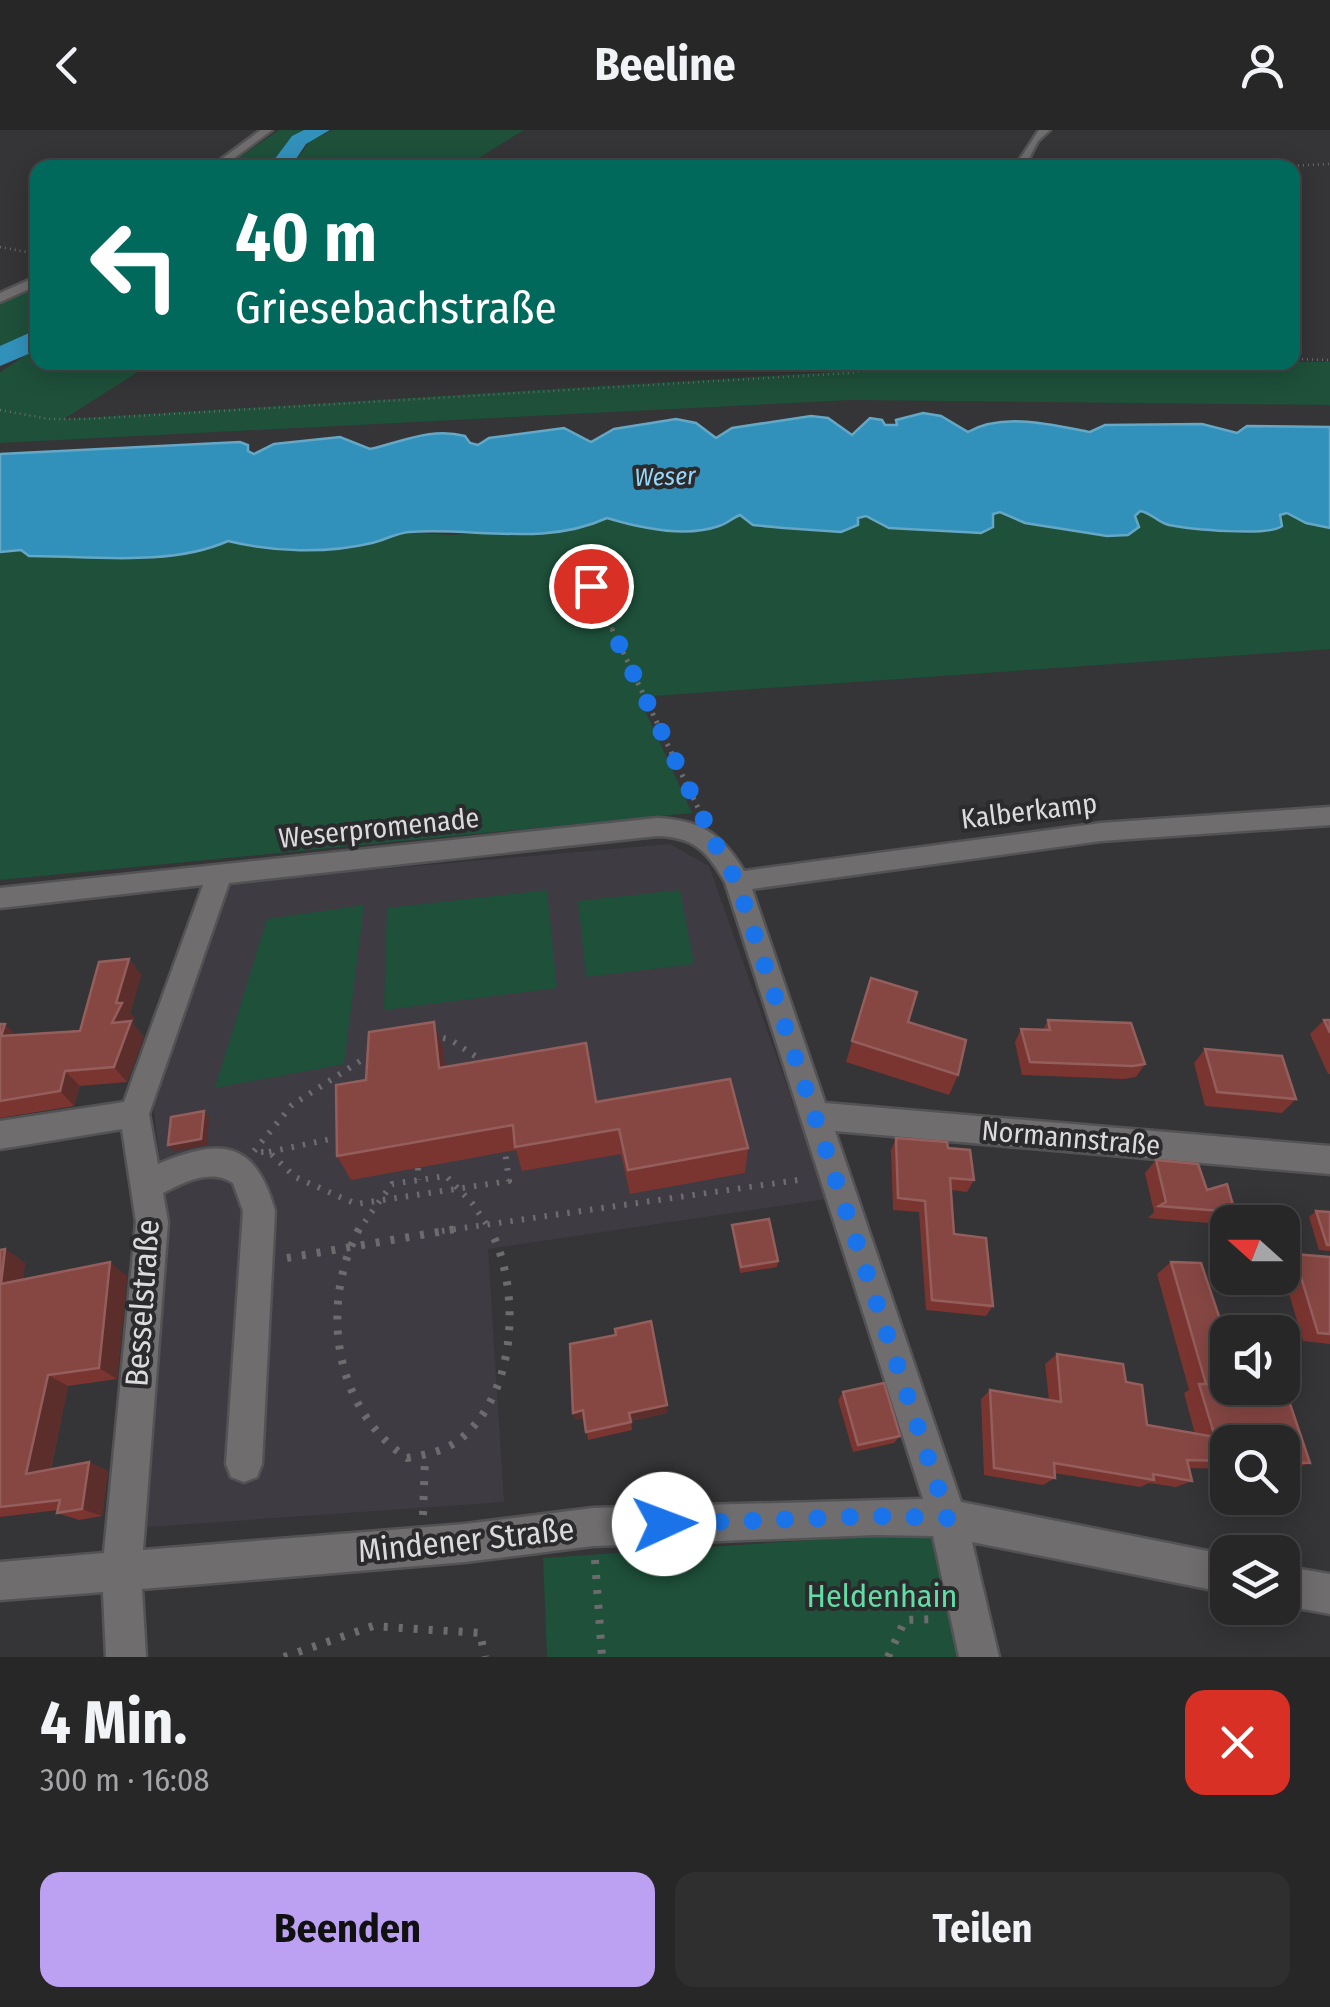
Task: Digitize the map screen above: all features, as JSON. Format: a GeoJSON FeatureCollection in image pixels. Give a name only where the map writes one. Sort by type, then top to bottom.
{"type":"FeatureCollection","features":[{"type":"Feature","properties":{"kind":"street"},"geometry":{"type":"LineString","coordinates":[[225,160],[266,130]]}},
{"type":"Feature","properties":{"kind":"street"},"geometry":{"type":"LineString","coordinates":[[1023,160],[1044,130]]}},
{"type":"Feature","properties":{"kind":"street"},"geometry":{"type":"LineString","coordinates":[[0,298],[30,284]]}},
{"type":"Feature","properties":{"kind":"street","name":"Kalberkamp"},"geometry":{"type":"LineString","coordinates":[[737,882],[926,853],[1101,832],[1330,816]]}},
{"type":"Feature","properties":{"kind":"street","name":"Weserpromenade"},"geometry":{"type":"LineString","coordinates":[[0,898],[657,827],[686,827],[704,834]]}},
{"type":"Feature","properties":{"kind":"street"},"geometry":{"type":"LineString","coordinates":[[704,834],[713,840],[737,882],[948,1518],[979,1657]]}},
{"type":"Feature","properties":{"kind":"street","name":"Besselstraße"},"geometry":{"type":"LineString","coordinates":[[126,1657],[122,1569],[152,1222],[134,1114],[220,873]]}},
{"type":"Feature","properties":{"kind":"street"},"geometry":{"type":"LineString","coordinates":[[0,1135],[134,1114]]}},
{"type":"Feature","properties":{"kind":"street","name":"Normannstraße"},"geometry":{"type":"LineString","coordinates":[[813,1116],[1330,1160]]}},
{"type":"Feature","properties":{"kind":"street"},"geometry":{"type":"LineString","coordinates":[[146,1186],[205,1161],[242,1157],[256,1190],[257,1264],[244,1464]]}},
{"type":"Feature","properties":{"kind":"street","name":"Mindener Straße"},"geometry":{"type":"LineString","coordinates":[[0,1581],[593,1528],[876,1516],[948,1518],[1210,1570]]}},
{"type":"Feature","properties":{"kind":"street"},"geometry":{"type":"LineString","coordinates":[[1300,1588],[1330,1594]]}},
{"type":"Feature","properties":{"kind":"path"},"geometry":{"type":"LineString","coordinates":[[1300,165],[1330,164]]}},
{"type":"Feature","properties":{"kind":"path"},"geometry":{"type":"LineString","coordinates":[[0,247],[30,253]]}},
{"type":"Feature","properties":{"kind":"path"},"geometry":{"type":"LineString","coordinates":[[1300,359],[1330,360]]}},
{"type":"Feature","properties":{"kind":"path"},"geometry":{"type":"LineString","coordinates":[[0,410],[49,419],[88,419],[865,370]]}},
{"type":"Feature","properties":{"kind":"path"},"geometry":{"type":"LineString","coordinates":[[575,552],[705,822],[704,834]]}},
{"type":"Feature","properties":{"kind":"path"},"geometry":{"type":"LineString","coordinates":[[423,1034],[451,1040],[479,1062],[492,1064]]}},
{"type":"Feature","properties":{"kind":"path"},"geometry":{"type":"LineString","coordinates":[[242,1157],[292,1106],[384,1046]]}},
{"type":"Feature","properties":{"kind":"path"},"geometry":{"type":"LineString","coordinates":[[464,1069],[479,1062]]}},
{"type":"Feature","properties":{"kind":"path"},"geometry":{"type":"LineString","coordinates":[[242,1157],[350,1135]]}},
{"type":"Feature","properties":{"kind":"path"},"geometry":{"type":"LineString","coordinates":[[269,1152],[275,1164],[292,1177],[338,1200],[356,1204],[508,1181],[505,1151]]}},
{"type":"Feature","properties":{"kind":"path"},"geometry":{"type":"LineString","coordinates":[[418,1168],[418,1180]]}},
{"type":"Feature","properties":{"kind":"path"},"geometry":{"type":"LineString","coordinates":[[257,1264],[487,1223],[832,1175]]}},
{"type":"Feature","properties":{"kind":"path"},"geometry":{"type":"LineString","coordinates":[[446,1176],[460,1188],[487,1223],[503,1260],[510,1296],[510,1333],[502,1371],[485,1407],[469,1429],[442,1453],[408,1458],[390,1450],[375,1436],[347,1384],[339,1325],[350,1248],[392,1184],[446,1176]]}},
{"type":"Feature","properties":{"kind":"path"},"geometry":{"type":"LineString","coordinates":[[422,1546],[425,1458]]}},
{"type":"Feature","properties":{"kind":"path"},"geometry":{"type":"LineString","coordinates":[[593,1528],[602,1657]]}},
{"type":"Feature","properties":{"kind":"path"},"geometry":{"type":"LineString","coordinates":[[888,1657],[905,1620],[971,1618]]}},
{"type":"Feature","properties":{"kind":"path"},"geometry":{"type":"LineString","coordinates":[[284,1657],[372,1626],[480,1633],[485,1657]]}},
{"type":"Feature","properties":{"kind":"shaded area"},"geometry":{"type":"Polygon","coordinates":[[[670,844],[709,866],[827,1199],[488,1249],[504,1502],[133,1528],[163,1187],[152,1095],[224,878],[370,870],[670,844]]]}},
{"type":"Feature","properties":{"kind":"green space"},"geometry":{"type":"Polygon","coordinates":[[[279,130],[308,130],[273,160],[235,160],[279,130]]]}},
{"type":"Feature","properties":{"kind":"green space"},"geometry":{"type":"Polygon","coordinates":[[[333,130],[524,130],[475,160],[296,160],[310,141],[333,130]]]}},
{"type":"Feature","properties":{"kind":"green space"},"geometry":{"type":"Polygon","coordinates":[[[30,288],[30,335],[0,351],[0,302],[30,288]]]}},
{"type":"Feature","properties":{"kind":"green space"},"geometry":{"type":"Polygon","coordinates":[[[30,353],[30,370],[141,370],[64,419],[853,370],[1300,370],[1300,362],[1330,362],[1330,405],[851,400],[0,443],[0,372],[30,353]]]}},
{"type":"Feature","properties":{"kind":"green space"},"geometry":{"type":"Polygon","coordinates":[[[1139,511],[1171,525],[1215,527],[1247,534],[1287,513],[1306,523],[1330,528],[1330,649],[639,697],[692,813],[0,880],[0,552],[210,549],[228,540],[370,544],[407,532],[451,535],[587,527],[606,518],[626,525],[727,523],[740,515],[866,516],[889,528],[981,533],[993,513],[1007,513],[1025,523],[1063,526],[1135,516],[1139,511]]]}},
{"type":"Feature","properties":{"kind":"green space"},"geometry":{"type":"Polygon","coordinates":[[[547,890],[557,988],[384,1010],[387,908],[547,890]]]}},
{"type":"Feature","properties":{"kind":"green space"},"geometry":{"type":"Polygon","coordinates":[[[680,890],[694,964],[586,977],[578,901],[680,890]]]}},
{"type":"Feature","properties":{"kind":"green space"},"geometry":{"type":"Polygon","coordinates":[[[364,905],[344,1064],[215,1088],[267,919],[364,905]]]}},
{"type":"Feature","properties":{"kind":"green space","name":"Heldenhain"},"geometry":{"type":"Polygon","coordinates":[[[930,1532],[958,1657],[547,1657],[543,1558],[930,1532]]]}},
{"type":"Feature","properties":{"kind":"water","name":"Weser"},"geometry":{"type":"Polygon","coordinates":[[[923,413],[941,416],[968,432],[1012,421],[1090,432],[1105,425],[1202,424],[1237,433],[1247,426],[1330,427],[1330,528],[1306,523],[1287,513],[1280,515],[1282,526],[1274,529],[1210,530],[1169,525],[1140,511],[1135,516],[1139,527],[1128,535],[1107,536],[1025,523],[1000,512],[993,514],[993,527],[981,533],[889,528],[866,516],[858,518],[858,525],[841,532],[753,525],[740,515],[706,530],[648,528],[607,518],[559,532],[409,532],[354,547],[318,550],[263,548],[228,541],[156,557],[29,556],[21,550],[0,552],[0,454],[240,442],[254,454],[274,444],[340,437],[370,449],[440,433],[465,436],[478,445],[489,438],[564,428],[591,442],[614,429],[676,419],[696,423],[716,438],[732,428],[811,416],[828,418],[852,435],[870,418],[882,420],[885,425],[897,425],[896,420],[923,413]]]}},
{"type":"Feature","properties":{"kind":"building"},"geometry":{"type":"Polygon","coordinates":[[[129,959],[116,1003],[122,1003],[112,1023],[131,1021],[114,1067],[65,1071],[60,1091],[0,1101],[0,1024],[5,1024],[1,1036],[80,1031],[99,962],[129,959]]]}},
{"type":"Feature","properties":{"kind":"building"},"geometry":{"type":"Polygon","coordinates":[[[871,978],[917,992],[908,1022],[966,1040],[958,1075],[852,1041],[871,978]]]}},
{"type":"Feature","properties":{"kind":"building"},"geometry":{"type":"Polygon","coordinates":[[[1048,1020],[1131,1023],[1145,1064],[1030,1062],[1021,1029],[1050,1030],[1048,1020]]]}},
{"type":"Feature","properties":{"kind":"building"},"geometry":{"type":"Polygon","coordinates":[[[434,1022],[439,1068],[586,1043],[596,1102],[730,1079],[748,1148],[628,1170],[619,1129],[515,1147],[513,1125],[337,1156],[336,1085],[366,1080],[369,1032],[434,1022]]]}},
{"type":"Feature","properties":{"kind":"building"},"geometry":{"type":"Polygon","coordinates":[[[1205,1049],[1282,1056],[1296,1099],[1217,1092],[1205,1049]]]}},
{"type":"Feature","properties":{"kind":"building"},"geometry":{"type":"Polygon","coordinates":[[[204,1111],[201,1139],[168,1145],[171,1117],[204,1111]]]}},
{"type":"Feature","properties":{"kind":"building"},"geometry":{"type":"Polygon","coordinates":[[[896,1138],[947,1142],[948,1148],[970,1150],[974,1180],[950,1178],[954,1234],[986,1238],[993,1306],[932,1300],[925,1201],[898,1198],[896,1138]]]}},
{"type":"Feature","properties":{"kind":"building"},"geometry":{"type":"Polygon","coordinates":[[[1156,1160],[1198,1164],[1207,1190],[1227,1184],[1233,1205],[1210,1205],[1210,1210],[1159,1206],[1166,1202],[1156,1160]]]}},
{"type":"Feature","properties":{"kind":"building"},"geometry":{"type":"Polygon","coordinates":[[[1316,1211],[1330,1212],[1330,1245],[1327,1245],[1316,1211]]]}},
{"type":"Feature","properties":{"kind":"building"},"geometry":{"type":"Polygon","coordinates":[[[769,1219],[778,1261],[741,1267],[732,1225],[769,1219]]]}},
{"type":"Feature","properties":{"kind":"building"},"geometry":{"type":"Polygon","coordinates":[[[5,1249],[1,1284],[110,1262],[99,1368],[48,1375],[26,1474],[89,1462],[82,1509],[57,1513],[60,1500],[0,1507],[0,1250],[5,1249]]]}},
{"type":"Feature","properties":{"kind":"building"},"geometry":{"type":"Polygon","coordinates":[[[1300,1254],[1330,1257],[1330,1334],[1318,1333],[1300,1274],[1300,1254]]]}},
{"type":"Feature","properties":{"kind":"building"},"geometry":{"type":"Polygon","coordinates":[[[1171,1262],[1201,1263],[1219,1315],[1210,1315],[1210,1405],[1290,1405],[1297,1425],[1211,1425],[1199,1384],[1206,1384],[1171,1262]]]}},
{"type":"Feature","properties":{"kind":"building"},"geometry":{"type":"Polygon","coordinates":[[[651,1321],[667,1405],[629,1413],[631,1422],[586,1432],[583,1410],[573,1413],[570,1344],[616,1335],[615,1329],[651,1321]]]}},
{"type":"Feature","properties":{"kind":"building"},"geometry":{"type":"Polygon","coordinates":[[[1057,1354],[1123,1364],[1126,1382],[1142,1385],[1147,1425],[1210,1436],[1210,1461],[1187,1460],[1192,1481],[1153,1474],[1154,1480],[1054,1463],[1055,1478],[994,1468],[990,1390],[1061,1402],[1057,1354]]]}},
{"type":"Feature","properties":{"kind":"building"},"geometry":{"type":"Polygon","coordinates":[[[884,1383],[900,1436],[858,1445],[843,1392],[884,1383]]]}},
{"type":"Feature","properties":{"kind":"building"},"geometry":{"type":"Polygon","coordinates":[[[1300,1433],[1310,1463],[1300,1463],[1300,1433]]]}},
{"type":"Feature","properties":{"kind":"waterway"},"geometry":{"type":"LineString","coordinates":[[285,160],[299,140],[320,130]]}},
{"type":"Feature","properties":{"kind":"waterway"},"geometry":{"type":"LineString","coordinates":[[0,357],[30,342]]}},
{"type":"Feature","properties":{"kind":"route"},"geometry":{"type":"LineString","coordinates":[[591,586],[705,822],[704,834],[713,840],[737,882],[948,1518],[876,1516],[664,1524]]}}]}
